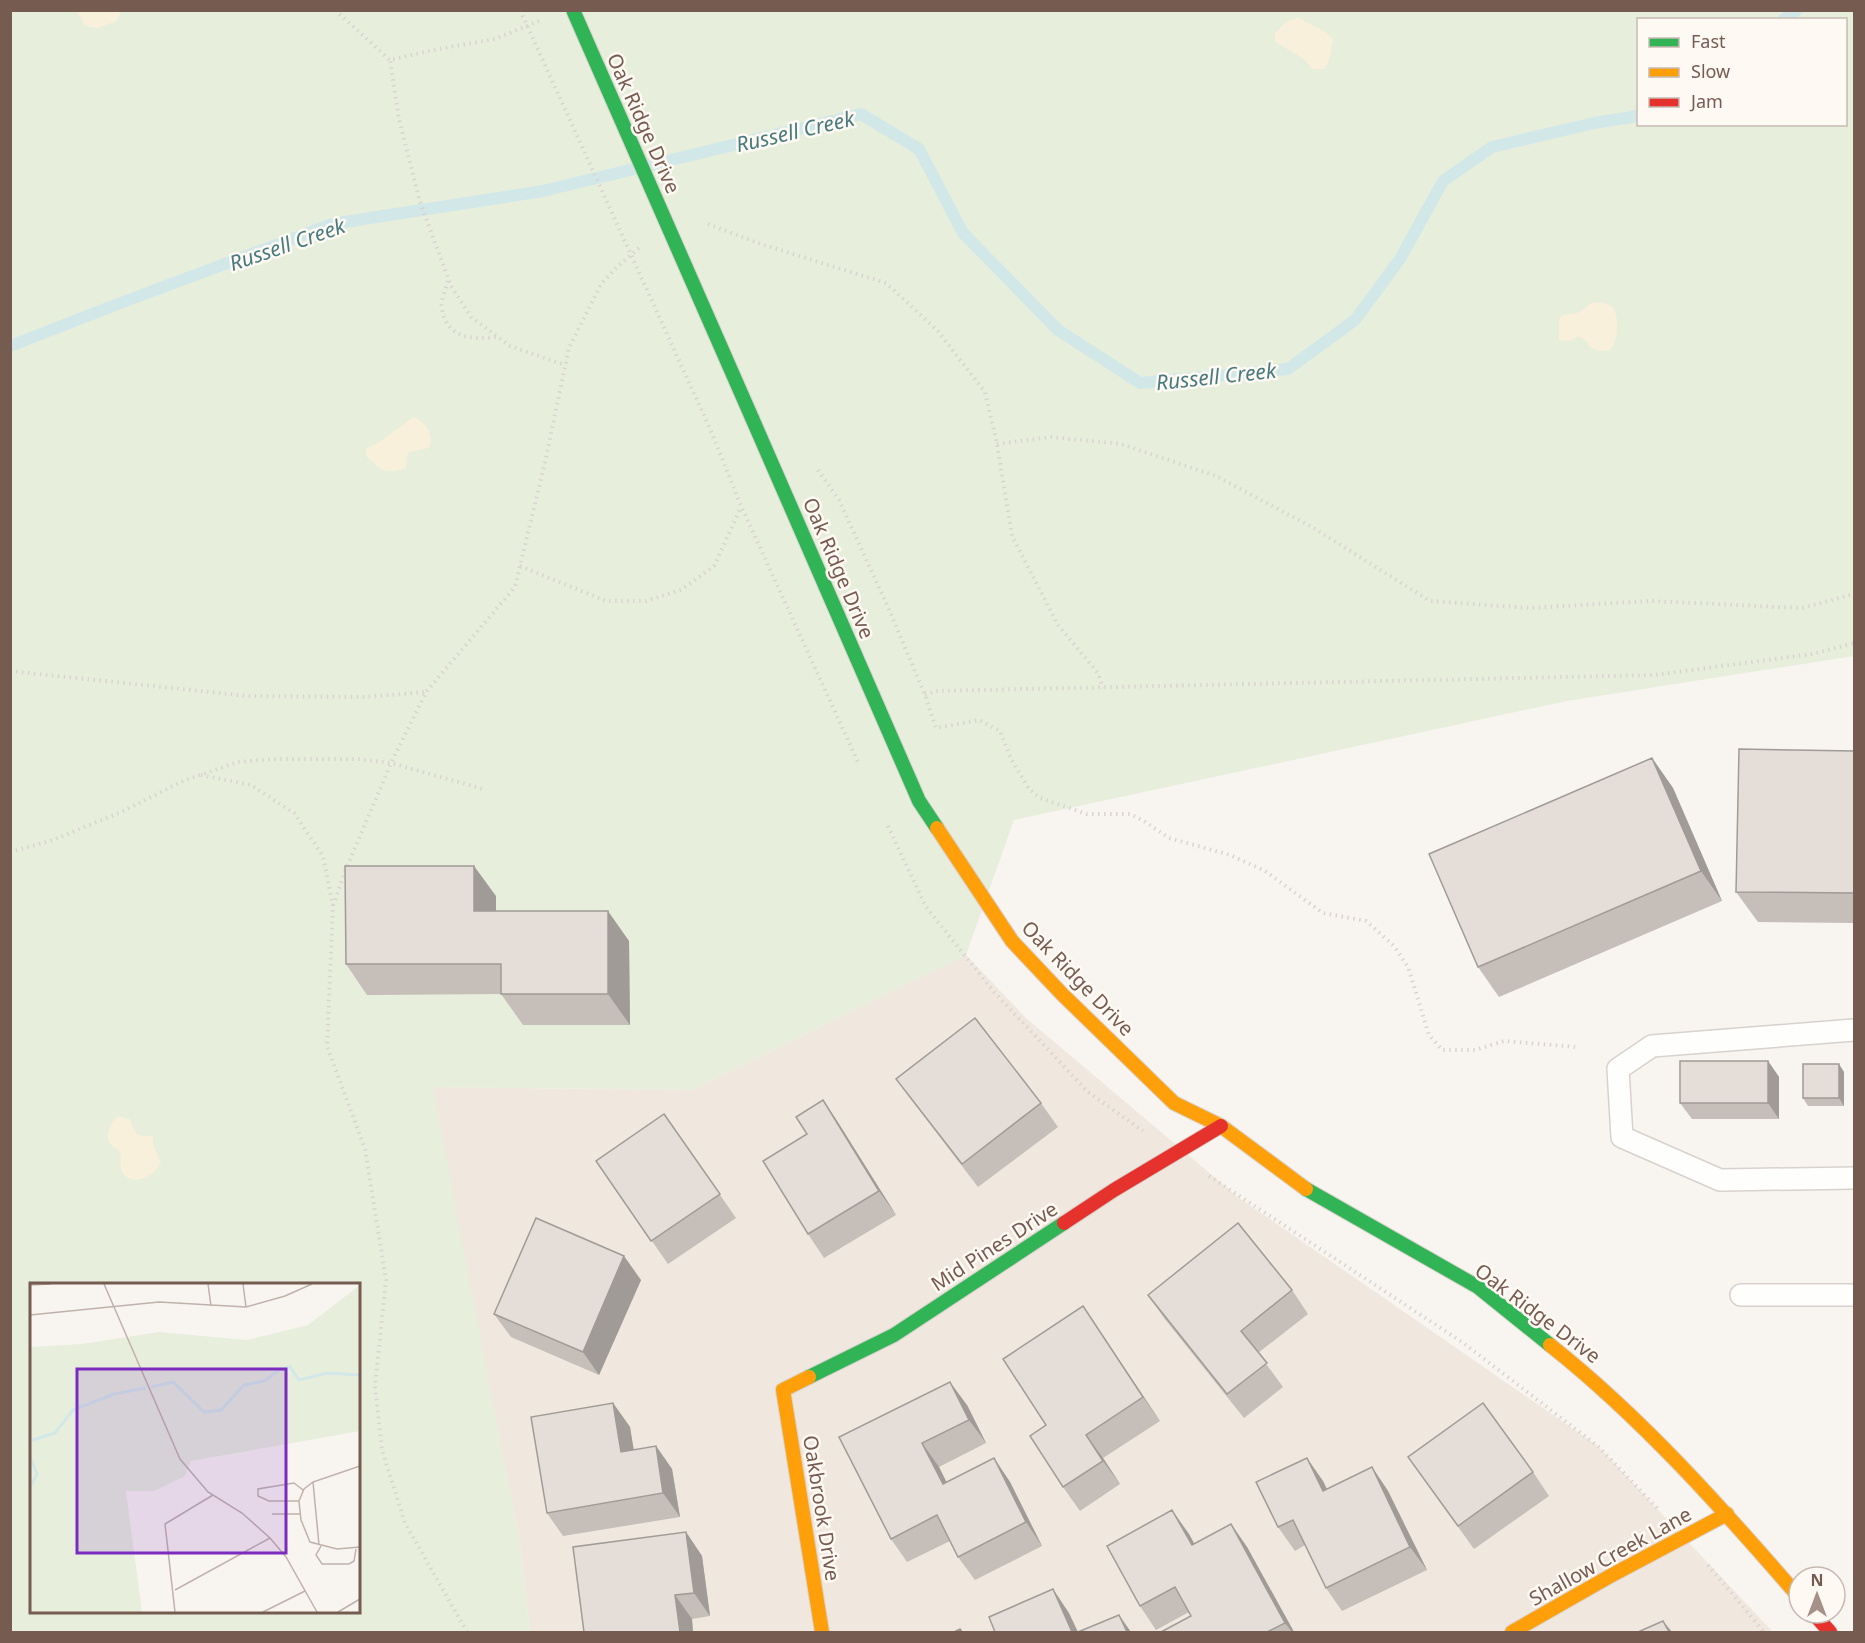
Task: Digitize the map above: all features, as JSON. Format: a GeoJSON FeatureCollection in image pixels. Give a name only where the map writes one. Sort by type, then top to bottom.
{"type":"FeatureCollection","features":[{"type":"Feature","properties":{"kind":"street","name":"Oak Ridge Drive"},"geometry":{"type":"LineString","coordinates":[[573,10],[919,801],[1012,941],[1062,994],[1174,1103],[1221,1126],[1314,1195],[1478,1287],[1594,1380],[1727,1514],[1787,1583]]}},
{"type":"Feature","properties":{"kind":"street","name":"Mid Pines Drive"},"geometry":{"type":"LineString","coordinates":[[783,1390],[894,1335],[1114,1190],[1221,1126]]}},
{"type":"Feature","properties":{"kind":"street","name":"Oakbrook Drive"},"geometry":{"type":"LineString","coordinates":[[783,1390],[822,1632]]}},
{"type":"Feature","properties":{"kind":"street","name":"Shallow Creek Lane"},"geometry":{"type":"LineString","coordinates":[[1512,1632],[1727,1514]]}},
{"type":"Feature","properties":{"kind":"lane"},"geometry":{"type":"LineString","coordinates":[[1854,1030],[1652,1046],[1618,1069],[1622,1137],[1720,1180],[1854,1178]]}},
{"type":"Feature","properties":{"kind":"lane"},"geometry":{"type":"LineString","coordinates":[[1741,1295],[1854,1295]]}},
{"type":"Feature","properties":{"kind":"path"},"geometry":{"type":"LineString","coordinates":[[335,10],[390,60],[399,119],[420,202],[448,280],[471,317],[510,346],[565,365]]}},
{"type":"Feature","properties":{"kind":"path"},"geometry":{"type":"LineString","coordinates":[[520,10],[711,431],[741,506],[859,763]]}},
{"type":"Feature","properties":{"kind":"path"},"geometry":{"type":"LineString","coordinates":[[390,60],[495,39],[546,19]]}},
{"type":"Feature","properties":{"kind":"path"},"geometry":{"type":"LineString","coordinates":[[705,223],[758,243],[886,283],[937,330],[985,392],[997,444],[1012,536],[1058,625],[1098,673],[1103,688]]}},
{"type":"Feature","properties":{"kind":"path"},"geometry":{"type":"LineString","coordinates":[[333,906],[391,763],[426,692],[514,587],[545,462],[569,348],[601,284],[616,267],[641,246]]}},
{"type":"Feature","properties":{"kind":"path"},"geometry":{"type":"LineString","coordinates":[[448,280],[441,308],[450,328],[462,336],[477,339],[498,337]]}},
{"type":"Feature","properties":{"kind":"path"},"geometry":{"type":"LineString","coordinates":[[997,444],[1051,438],[1121,444],[1216,476],[1312,527],[1430,601],[1530,608],[1650,600],[1802,608],[1854,594]]}},
{"type":"Feature","properties":{"kind":"path"},"geometry":{"type":"LineString","coordinates":[[815,467],[839,500],[887,605],[925,695],[936,728],[979,720],[1000,731],[1011,759],[1029,789],[1041,798],[1087,814],[1130,814],[1144,820],[1169,838],[1230,855],[1265,871],[1323,913],[1366,921],[1394,946],[1408,967],[1429,1035],[1442,1050],[1475,1050],[1504,1041],[1577,1047]]}},
{"type":"Feature","properties":{"kind":"path"},"geometry":{"type":"LineString","coordinates":[[520,566],[606,600],[646,601],[681,590],[714,566],[741,506]]}},
{"type":"Feature","properties":{"kind":"path"},"geometry":{"type":"LineString","coordinates":[[925,695],[935,691],[1654,675],[1812,654],[1854,643]]}},
{"type":"Feature","properties":{"kind":"path"},"geometry":{"type":"LineString","coordinates":[[10,671],[248,696],[365,698],[426,692]]}},
{"type":"Feature","properties":{"kind":"path"},"geometry":{"type":"LineString","coordinates":[[10,852],[50,842],[119,813],[183,781],[238,762],[274,759],[357,759],[391,763],[483,789]]}},
{"type":"Feature","properties":{"kind":"path"},"geometry":{"type":"LineString","coordinates":[[200,775],[250,784],[294,813],[323,856],[333,906],[327,1046],[365,1149],[386,1280],[375,1386],[382,1450],[405,1523],[467,1632]]}},
{"type":"Feature","properties":{"kind":"path"},"geometry":{"type":"LineString","coordinates":[[887,823],[926,907],[994,992],[1088,1092],[1174,1154],[1462,1342],[1599,1447],[1684,1537],[1764,1632]]}},
{"type":"Feature","properties":{"kind":"shaded area"},"geometry":{"type":"Polygon","coordinates":[[[966,955],[1026,1018],[1238,1197],[1598,1446],[1773,1632],[530,1632],[520,1545],[432,1087],[692,1090],[966,955]]]}},
{"type":"Feature","properties":{"kind":"green space"},"geometry":{"type":"Polygon","coordinates":[[[11,11],[1854,11],[1854,656],[1567,701],[1014,820],[966,955],[692,1090],[433,1087],[520,1545],[530,1632],[11,1632],[11,11]]]}},
{"type":"Feature","properties":{"kind":"sand"},"geometry":{"type":"Polygon","coordinates":[[[78,10],[121,11],[117,21],[97,28],[85,26],[78,13],[78,10]]]}},
{"type":"Feature","properties":{"kind":"sand"},"geometry":{"type":"Polygon","coordinates":[[[1298,17],[1333,39],[1329,60],[1324,69],[1312,69],[1299,56],[1275,41],[1275,33],[1285,23],[1298,17]]]}},
{"type":"Feature","properties":{"kind":"sand"},"geometry":{"type":"Polygon","coordinates":[[[1601,302],[1613,307],[1616,317],[1616,335],[1610,350],[1600,351],[1591,348],[1578,336],[1570,341],[1559,340],[1559,319],[1563,315],[1578,313],[1591,303],[1601,302]]]}},
{"type":"Feature","properties":{"kind":"sand"},"geometry":{"type":"Polygon","coordinates":[[[413,417],[428,429],[431,443],[429,448],[408,452],[406,468],[393,471],[384,470],[366,456],[366,449],[381,441],[413,417]]]}},
{"type":"Feature","properties":{"kind":"sand"},"geometry":{"type":"Polygon","coordinates":[[[118,1116],[130,1119],[137,1134],[153,1136],[153,1145],[161,1162],[153,1173],[144,1178],[134,1180],[126,1177],[122,1170],[119,1150],[110,1144],[109,1130],[118,1116]]]}},
{"type":"Feature","properties":{"kind":"building"},"geometry":{"type":"Polygon","coordinates":[[[1739,749],[1854,751],[1854,893],[1736,892],[1739,749]]]}},
{"type":"Feature","properties":{"kind":"building"},"geometry":{"type":"Polygon","coordinates":[[[1652,758],[1701,871],[1478,967],[1429,854],[1652,758]]]}},
{"type":"Feature","properties":{"kind":"building"},"geometry":{"type":"Polygon","coordinates":[[[345,866],[474,866],[474,911],[608,911],[608,994],[501,994],[501,964],[346,964],[345,866]]]}},
{"type":"Feature","properties":{"kind":"building"},"geometry":{"type":"Polygon","coordinates":[[[975,1018],[1041,1103],[962,1164],[896,1079],[975,1018]]]}},
{"type":"Feature","properties":{"kind":"building"},"geometry":{"type":"Polygon","coordinates":[[[1680,1061],[1768,1061],[1768,1103],[1680,1103],[1680,1061]]]}},
{"type":"Feature","properties":{"kind":"building"},"geometry":{"type":"Polygon","coordinates":[[[1803,1064],[1839,1064],[1839,1098],[1803,1098],[1803,1064]]]}},
{"type":"Feature","properties":{"kind":"building"},"geometry":{"type":"Polygon","coordinates":[[[823,1100],[879,1191],[808,1234],[763,1161],[807,1134],[796,1117],[823,1100]]]}},
{"type":"Feature","properties":{"kind":"building"},"geometry":{"type":"Polygon","coordinates":[[[664,1114],[720,1194],[651,1241],[596,1161],[664,1114]]]}},
{"type":"Feature","properties":{"kind":"building"},"geometry":{"type":"Polygon","coordinates":[[[536,1218],[624,1256],[583,1352],[494,1314],[536,1218]]]}},
{"type":"Feature","properties":{"kind":"building"},"geometry":{"type":"Polygon","coordinates":[[[1238,1223],[1292,1290],[1241,1331],[1267,1363],[1227,1394],[1148,1295],[1238,1223]]]}},
{"type":"Feature","properties":{"kind":"building"},"geometry":{"type":"Polygon","coordinates":[[[1083,1306],[1143,1397],[1086,1435],[1103,1461],[1063,1487],[1030,1436],[1046,1425],[1003,1359],[1083,1306]]]}},
{"type":"Feature","properties":{"kind":"building"},"geometry":{"type":"Polygon","coordinates":[[[950,1382],[969,1420],[922,1443],[943,1484],[994,1458],[1026,1522],[958,1557],[937,1515],[891,1539],[839,1437],[950,1382]]]}},
{"type":"Feature","properties":{"kind":"building"},"geometry":{"type":"Polygon","coordinates":[[[613,1403],[621,1452],[656,1446],[663,1493],[547,1513],[531,1417],[613,1403]]]}},
{"type":"Feature","properties":{"kind":"building"},"geometry":{"type":"Polygon","coordinates":[[[1483,1403],[1533,1472],[1458,1526],[1408,1457],[1483,1403]]]}},
{"type":"Feature","properties":{"kind":"building"},"geometry":{"type":"Polygon","coordinates":[[[1307,1458],[1323,1491],[1372,1467],[1410,1547],[1326,1588],[1293,1520],[1278,1527],[1256,1482],[1307,1458]]]}},
{"type":"Feature","properties":{"kind":"building"},"geometry":{"type":"Polygon","coordinates":[[[1172,1510],[1192,1545],[1231,1524],[1285,1623],[1267,1632],[1161,1632],[1191,1616],[1175,1587],[1140,1606],[1107,1546],[1172,1510]]]}},
{"type":"Feature","properties":{"kind":"building"},"geometry":{"type":"Polygon","coordinates":[[[686,1532],[694,1593],[675,1595],[680,1632],[584,1632],[573,1547],[686,1532]]]}},
{"type":"Feature","properties":{"kind":"building"},"geometry":{"type":"Polygon","coordinates":[[[1053,1589],[1072,1632],[995,1632],[989,1617],[1053,1589]]]}},
{"type":"Feature","properties":{"kind":"building"},"geometry":{"type":"Polygon","coordinates":[[[1119,1615],[1127,1632],[1078,1632],[1119,1615]]]}},
{"type":"Feature","properties":{"kind":"building"},"geometry":{"type":"Polygon","coordinates":[[[1663,1621],[1669,1632],[1638,1632],[1663,1621]]]}},
{"type":"Feature","properties":{"kind":"waterway","name":"Russell Creek"},"geometry":{"type":"LineString","coordinates":[[1786,18],[1797,10]]}},
{"type":"Feature","properties":{"kind":"waterway","name":"Russell Creek"},"geometry":{"type":"LineString","coordinates":[[10,346],[332,224],[543,191],[861,114],[919,149],[963,233],[1058,330],[1140,383],[1288,369],[1355,320],[1400,259],[1443,181],[1492,147],[1594,123],[1637,116]]}},
{"type":"Feature","properties":{"kind":"traffic: fast"},"geometry":{"type":"LineString","coordinates":[[573,10],[752,418]]}},
{"type":"Feature","properties":{"kind":"traffic: fast"},"geometry":{"type":"LineString","coordinates":[[752,418],[919,801],[937,828]]}},
{"type":"Feature","properties":{"kind":"traffic: fast"},"geometry":{"type":"LineString","coordinates":[[1306,1189],[1478,1287],[1550,1345]]}},
{"type":"Feature","properties":{"kind":"traffic: fast"},"geometry":{"type":"LineString","coordinates":[[809,1377],[894,1335],[1064,1223]]}},
{"type":"Feature","properties":{"kind":"traffic: slow"},"geometry":{"type":"LineString","coordinates":[[937,828],[1012,941],[1062,994],[1174,1103],[1221,1126],[1306,1189]]}},
{"type":"Feature","properties":{"kind":"traffic: slow"},"geometry":{"type":"LineString","coordinates":[[1550,1345],[1649,1433],[1711,1497],[1787,1583]]}},
{"type":"Feature","properties":{"kind":"traffic: slow"},"geometry":{"type":"LineString","coordinates":[[809,1377],[783,1390],[822,1632]]}},
{"type":"Feature","properties":{"kind":"traffic: slow"},"geometry":{"type":"LineString","coordinates":[[1512,1632],[1612,1575],[1727,1514]]}},
{"type":"Feature","properties":{"kind":"traffic: jam"},"geometry":{"type":"LineString","coordinates":[[1064,1223],[1221,1126]]}},
{"type":"Feature","properties":{"kind":"traffic: jam"},"geometry":{"type":"LineString","coordinates":[[1824,1625],[1830,1632]]}}]}
